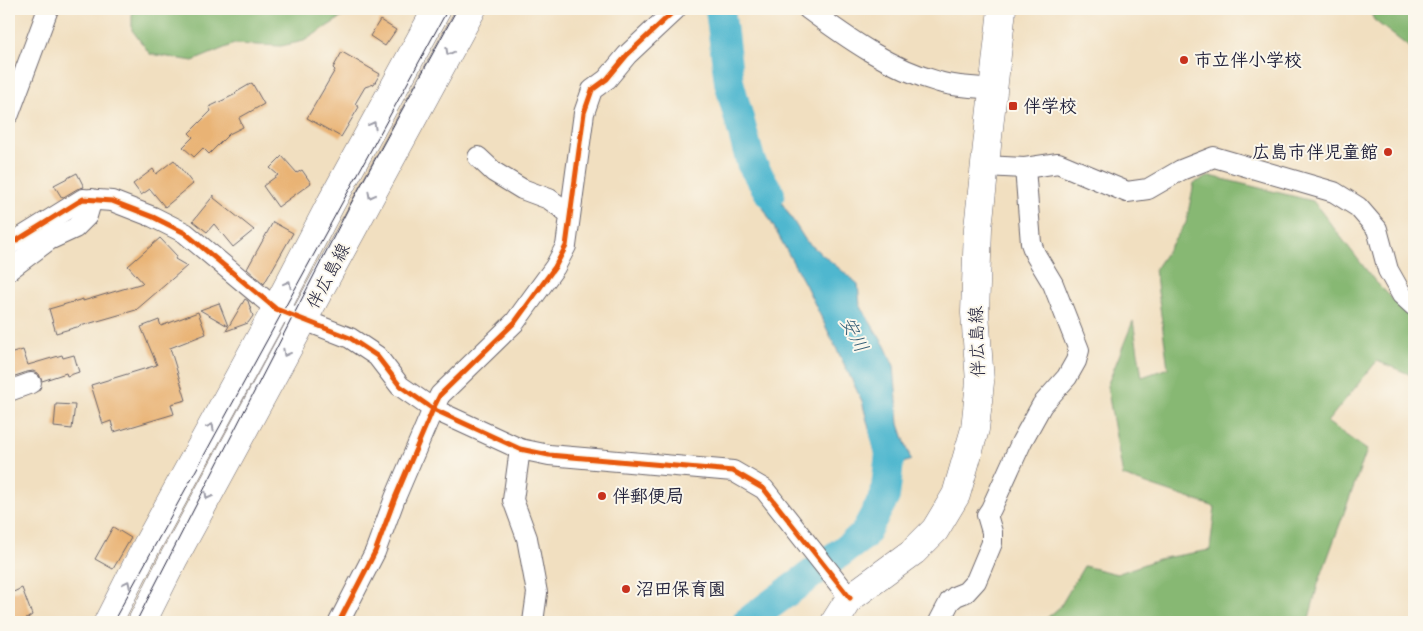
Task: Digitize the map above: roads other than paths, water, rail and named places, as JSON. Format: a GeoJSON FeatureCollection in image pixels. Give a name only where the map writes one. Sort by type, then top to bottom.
{"type":"FeatureCollection","features":[{"type":"Feature","properties":{"kind":"main road","name":"伴広島線"},"geometry":{"type":"LineString","coordinates":[[108,622],[146,547],[437,9]]}},
{"type":"Feature","properties":{"kind":"main road","name":"伴広島線"},"geometry":{"type":"LineString","coordinates":[[142,622],[174,558],[472,9]]}},
{"type":"Feature","properties":{"kind":"main road","name":"伴広島線"},"geometry":{"type":"LineString","coordinates":[[835,622],[847,592],[914,551],[935,530],[956,494],[974,429],[980,382],[975,313],[978,228],[1002,9]]}},
{"type":"Feature","properties":{"kind":"main road"},"geometry":{"type":"LineString","coordinates":[[146,547],[174,558]]}},
{"type":"Feature","properties":{"kind":"street"},"geometry":{"type":"LineString","coordinates":[[9,114],[48,9]]}},
{"type":"Feature","properties":{"kind":"street"},"geometry":{"type":"LineString","coordinates":[[339,622],[375,552],[440,395],[515,322],[555,267],[566,246],[584,113],[592,90],[607,79],[628,55],[675,9]]}},
{"type":"Feature","properties":{"kind":"street"},"geometry":{"type":"LineString","coordinates":[[808,9],[848,38],[903,68],[940,82],[992,88]]}},
{"type":"Feature","properties":{"kind":"street"},"geometry":{"type":"LineString","coordinates":[[478,157],[494,172],[522,189],[549,199],[570,214]]}},
{"type":"Feature","properties":{"kind":"street"},"geometry":{"type":"LineString","coordinates":[[985,166],[1025,168],[1058,163],[1127,192],[1148,189],[1181,170],[1214,157],[1334,192],[1358,207],[1377,230],[1388,270],[1402,295],[1414,306]]}},
{"type":"Feature","properties":{"kind":"street"},"geometry":{"type":"LineString","coordinates":[[939,622],[950,600],[966,592],[976,581],[992,543],[992,532],[987,515],[1022,440],[1042,405],[1067,377],[1076,361],[1079,350],[1053,284],[1035,254],[1031,243],[1025,168]]}},
{"type":"Feature","properties":{"kind":"street"},"geometry":{"type":"LineString","coordinates":[[9,245],[82,199],[112,202],[153,217],[185,233],[276,309],[350,338],[377,356],[400,386],[433,409],[520,449],[549,454],[733,471],[764,489],[847,592]]}},
{"type":"Feature","properties":{"kind":"street"},"geometry":{"type":"LineString","coordinates":[[9,270],[50,240],[75,228],[86,216],[92,199]]}},
{"type":"Feature","properties":{"kind":"street"},"geometry":{"type":"LineString","coordinates":[[9,391],[31,383]]}},
{"type":"Feature","properties":{"kind":"street"},"geometry":{"type":"LineString","coordinates":[[520,449],[513,500],[526,538],[537,593],[533,622]]}},
{"type":"Feature","properties":{"kind":"water"},"geometry":{"type":"Polygon","coordinates":[[[757,155],[771,186],[806,241],[858,284],[860,306],[885,346],[894,366],[899,424],[911,460],[880,472],[862,401],[806,286],[758,198],[741,161],[757,155]]]}},
{"type":"Feature","properties":{"kind":"waterway","name":"安川"},"geometry":{"type":"LineString","coordinates":[[720,9],[729,82],[751,163],[770,194]]}},
{"type":"Feature","properties":{"kind":"waterway","name":"安川"},"geometry":{"type":"LineString","coordinates":[[747,622],[863,536],[885,496],[890,453],[884,429]]}},
{"type":"Feature","properties":{"kind":"tram line"},"geometry":{"type":"LineString","coordinates":[[113,622],[448,9]]}},
{"type":"Feature","properties":{"kind":"tram line"},"geometry":{"type":"LineString","coordinates":[[136,622],[348,209],[457,9]]}},
{"type":"Feature","properties":{"kind":"place","name":"市立伴小学校"},"geometry":{"type":"Point","coordinates":[1184,60]}},
{"type":"Feature","properties":{"kind":"place","name":"伴学校"},"geometry":{"type":"Point","coordinates":[1013,106]}},
{"type":"Feature","properties":{"kind":"place","name":"広島市伴児童館"},"geometry":{"type":"Point","coordinates":[1388,152]}},
{"type":"Feature","properties":{"kind":"place","name":"伴郵便局"},"geometry":{"type":"Point","coordinates":[602,496]}},
{"type":"Feature","properties":{"kind":"place","name":"沼田保育園"},"geometry":{"type":"Point","coordinates":[626,589]}}]}
